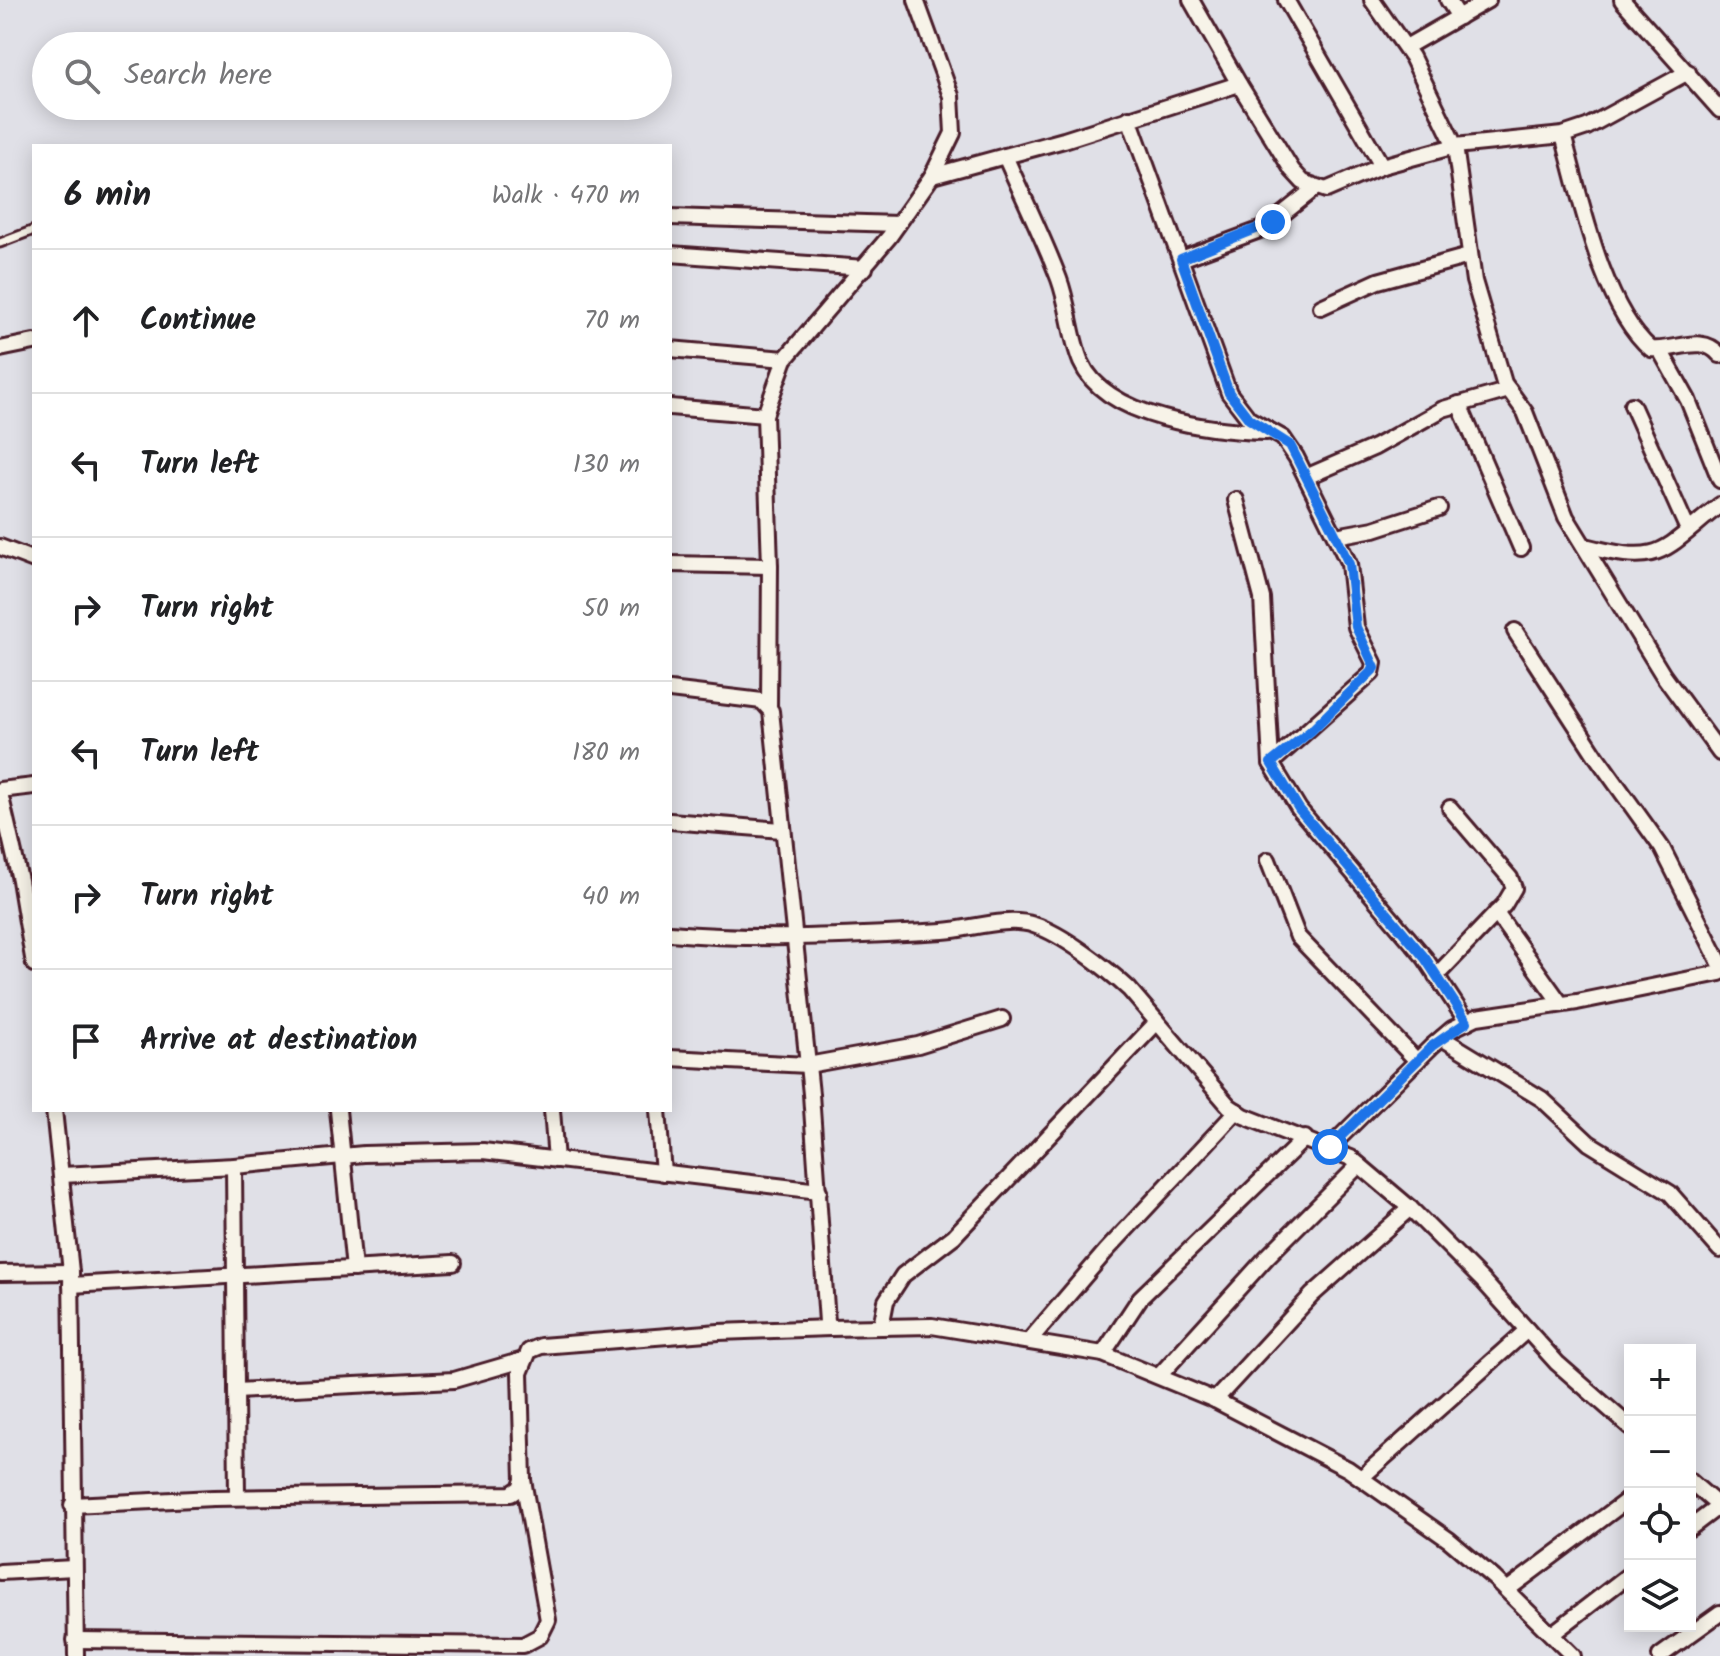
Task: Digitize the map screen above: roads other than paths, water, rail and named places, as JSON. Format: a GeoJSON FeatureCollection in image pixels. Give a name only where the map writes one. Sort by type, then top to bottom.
{"type":"FeatureCollection","features":[{"type":"Feature","properties":{"kind":"street"},"geometry":{"type":"LineString","coordinates":[[1191,0],[1292,170],[1314,189],[1326,190],[1382,166],[1455,146],[1563,135],[1587,127],[1688,72]]}},
{"type":"Feature","properties":{"kind":"street"},"geometry":{"type":"LineString","coordinates":[[1286,0],[1382,166]]}},
{"type":"Feature","properties":{"kind":"street"},"geometry":{"type":"LineString","coordinates":[[1372,0],[1406,47],[1431,92],[1455,146],[1469,256],[1497,364],[1509,390],[1525,412],[1566,517],[1663,675],[1720,753]]}},
{"type":"Feature","properties":{"kind":"street"},"geometry":{"type":"LineString","coordinates":[[1448,0],[1459,17]]}},
{"type":"Feature","properties":{"kind":"street"},"geometry":{"type":"LineString","coordinates":[[1406,47],[1488,0]]}},
{"type":"Feature","properties":{"kind":"street"},"geometry":{"type":"LineString","coordinates":[[1622,0],[1720,110]]}},
{"type":"Feature","properties":{"kind":"street"},"geometry":{"type":"LineString","coordinates":[[830,1328],[827,1322],[819,1191],[796,937],[769,706],[770,566],[765,415],[785,359],[865,268],[898,224],[932,176],[953,133],[954,112],[922,2]]}},
{"type":"Feature","properties":{"kind":"street"},"geometry":{"type":"LineString","coordinates":[[932,176],[1239,84]]}},
{"type":"Feature","properties":{"kind":"street"},"geometry":{"type":"LineString","coordinates":[[1129,118],[1229,393],[1249,419],[1290,445],[1349,564],[1356,627],[1375,668],[1312,730],[1271,763]]}},
{"type":"Feature","properties":{"kind":"street"},"geometry":{"type":"LineString","coordinates":[[1563,135],[1602,266],[1633,329],[1651,349],[1698,343],[1707,344],[1720,355]]}},
{"type":"Feature","properties":{"kind":"street"},"geometry":{"type":"LineString","coordinates":[[1005,156],[1060,282],[1075,343],[1088,374],[1135,408],[1165,418],[1219,431],[1272,432]]}},
{"type":"Feature","properties":{"kind":"street"},"geometry":{"type":"LineString","coordinates":[[1181,259],[1265,228],[1314,189]]}},
{"type":"Feature","properties":{"kind":"street"},"geometry":{"type":"LineString","coordinates":[[672,217],[898,224]]}},
{"type":"Feature","properties":{"kind":"street"},"geometry":{"type":"LineString","coordinates":[[672,254],[865,268]]}},
{"type":"Feature","properties":{"kind":"street"},"geometry":{"type":"LineString","coordinates":[[1321,307],[1378,281],[1469,256]]}},
{"type":"Feature","properties":{"kind":"street"},"geometry":{"type":"LineString","coordinates":[[0,349],[32,342]]}},
{"type":"Feature","properties":{"kind":"street"},"geometry":{"type":"LineString","coordinates":[[672,349],[785,359]]}},
{"type":"Feature","properties":{"kind":"street"},"geometry":{"type":"LineString","coordinates":[[1660,350],[1688,400],[1720,480]]}},
{"type":"Feature","properties":{"kind":"street"},"geometry":{"type":"LineString","coordinates":[[1306,477],[1375,447],[1421,419],[1509,390]]}},
{"type":"Feature","properties":{"kind":"street"},"geometry":{"type":"LineString","coordinates":[[1459,404],[1521,548]]}},
{"type":"Feature","properties":{"kind":"street"},"geometry":{"type":"LineString","coordinates":[[1632,405],[1688,530]]}},
{"type":"Feature","properties":{"kind":"street"},"geometry":{"type":"LineString","coordinates":[[672,407],[765,415]]}},
{"type":"Feature","properties":{"kind":"street"},"geometry":{"type":"LineString","coordinates":[[1236,500],[1262,598],[1271,763],[1323,840],[1372,894],[1436,976],[1467,1022]]}},
{"type":"Feature","properties":{"kind":"street"},"geometry":{"type":"LineString","coordinates":[[1585,546],[1642,557],[1662,550],[1720,505]]}},
{"type":"Feature","properties":{"kind":"street"},"geometry":{"type":"LineString","coordinates":[[1336,536],[1374,529],[1439,508]]}},
{"type":"Feature","properties":{"kind":"street"},"geometry":{"type":"LineString","coordinates":[[0,547],[32,559]]}},
{"type":"Feature","properties":{"kind":"street"},"geometry":{"type":"LineString","coordinates":[[672,564],[770,566]]}},
{"type":"Feature","properties":{"kind":"street"},"geometry":{"type":"LineString","coordinates":[[1515,631],[1596,756],[1662,848],[1720,963]]}},
{"type":"Feature","properties":{"kind":"street"},"geometry":{"type":"LineString","coordinates":[[672,690],[762,701],[769,706]]}},
{"type":"Feature","properties":{"kind":"street"},"geometry":{"type":"LineString","coordinates":[[32,786],[0,792],[4,823],[27,880],[32,940]]}},
{"type":"Feature","properties":{"kind":"street"},"geometry":{"type":"LineString","coordinates":[[1436,976],[1512,896],[1514,888],[1510,878],[1450,808]]}},
{"type":"Feature","properties":{"kind":"street"},"geometry":{"type":"LineString","coordinates":[[672,821],[782,830]]}},
{"type":"Feature","properties":{"kind":"street"},"geometry":{"type":"LineString","coordinates":[[1268,860],[1298,937],[1417,1061]]}},
{"type":"Feature","properties":{"kind":"street"},"geometry":{"type":"LineString","coordinates":[[1496,913],[1561,1004]]}},
{"type":"Feature","properties":{"kind":"street"},"geometry":{"type":"LineString","coordinates":[[672,933],[796,937],[947,930],[1019,922],[1035,925],[1110,972],[1237,1111],[1330,1147],[1359,1165],[1410,1208],[1557,1363],[1624,1422]]}},
{"type":"Feature","properties":{"kind":"street"},"geometry":{"type":"LineString","coordinates":[[1330,1147],[1442,1038],[1477,1017],[1720,973]]}},
{"type":"Feature","properties":{"kind":"street"},"geometry":{"type":"LineString","coordinates":[[672,1058],[808,1065],[918,1045],[1002,1019]]}},
{"type":"Feature","properties":{"kind":"street"},"geometry":{"type":"LineString","coordinates":[[881,1327],[886,1301],[903,1275],[954,1236],[1157,1022]]}},
{"type":"Feature","properties":{"kind":"street"},"geometry":{"type":"LineString","coordinates":[[1442,1038],[1542,1099],[1589,1143],[1670,1193],[1720,1250]]}},
{"type":"Feature","properties":{"kind":"street"},"geometry":{"type":"LineString","coordinates":[[1029,1341],[1106,1251],[1237,1111]]}},
{"type":"Feature","properties":{"kind":"street"},"geometry":{"type":"LineString","coordinates":[[54,1112],[71,1278],[76,1656]]}},
{"type":"Feature","properties":{"kind":"street"},"geometry":{"type":"LineString","coordinates":[[338,1112],[354,1269]]}},
{"type":"Feature","properties":{"kind":"street"},"geometry":{"type":"LineString","coordinates":[[552,1112],[556,1160]]}},
{"type":"Feature","properties":{"kind":"street"},"geometry":{"type":"LineString","coordinates":[[658,1112],[663,1173]]}},
{"type":"Feature","properties":{"kind":"street"},"geometry":{"type":"LineString","coordinates":[[1103,1354],[1140,1298],[1305,1138]]}},
{"type":"Feature","properties":{"kind":"street"},"geometry":{"type":"LineString","coordinates":[[62,1175],[234,1166],[341,1156],[483,1151],[819,1191]]}},
{"type":"Feature","properties":{"kind":"street"},"geometry":{"type":"LineString","coordinates":[[1159,1376],[1267,1257],[1359,1165]]}},
{"type":"Feature","properties":{"kind":"street"},"geometry":{"type":"LineString","coordinates":[[234,1166],[237,1497]]}},
{"type":"Feature","properties":{"kind":"street"},"geometry":{"type":"LineString","coordinates":[[1215,1400],[1312,1295],[1410,1208]]}},
{"type":"Feature","properties":{"kind":"street"},"geometry":{"type":"LineString","coordinates":[[0,1273],[71,1278],[235,1277],[453,1263]]}},
{"type":"Feature","properties":{"kind":"street"},"geometry":{"type":"LineString","coordinates":[[75,1640],[523,1645],[540,1636],[548,1620],[523,1480],[523,1360],[529,1351],[541,1346],[719,1332],[932,1326],[1103,1354],[1215,1400],[1361,1478],[1449,1540],[1507,1590],[1573,1656]]}},
{"type":"Feature","properties":{"kind":"street"},"geometry":{"type":"LineString","coordinates":[[1361,1478],[1527,1330]]}},
{"type":"Feature","properties":{"kind":"street"},"geometry":{"type":"LineString","coordinates":[[236,1391],[454,1380],[523,1360]]}},
{"type":"Feature","properties":{"kind":"street"},"geometry":{"type":"LineString","coordinates":[[72,1505],[237,1497],[511,1494],[520,1488],[523,1480]]}},
{"type":"Feature","properties":{"kind":"street"},"geometry":{"type":"LineString","coordinates":[[1696,1486],[1720,1507],[1696,1524]]}},
{"type":"Feature","properties":{"kind":"street"},"geometry":{"type":"LineString","coordinates":[[1507,1590],[1624,1502]]}},
{"type":"Feature","properties":{"kind":"street"},"geometry":{"type":"LineString","coordinates":[[0,1572],[74,1568]]}},
{"type":"Feature","properties":{"kind":"street"},"geometry":{"type":"LineString","coordinates":[[1552,1634],[1624,1579]]}},
{"type":"Feature","properties":{"kind":"street"},"geometry":{"type":"LineString","coordinates":[[1660,1656],[1720,1613]]}},
{"type":"Feature","properties":{"kind":"lane"},"geometry":{"type":"LineString","coordinates":[[0,243],[32,231]]}}]}
